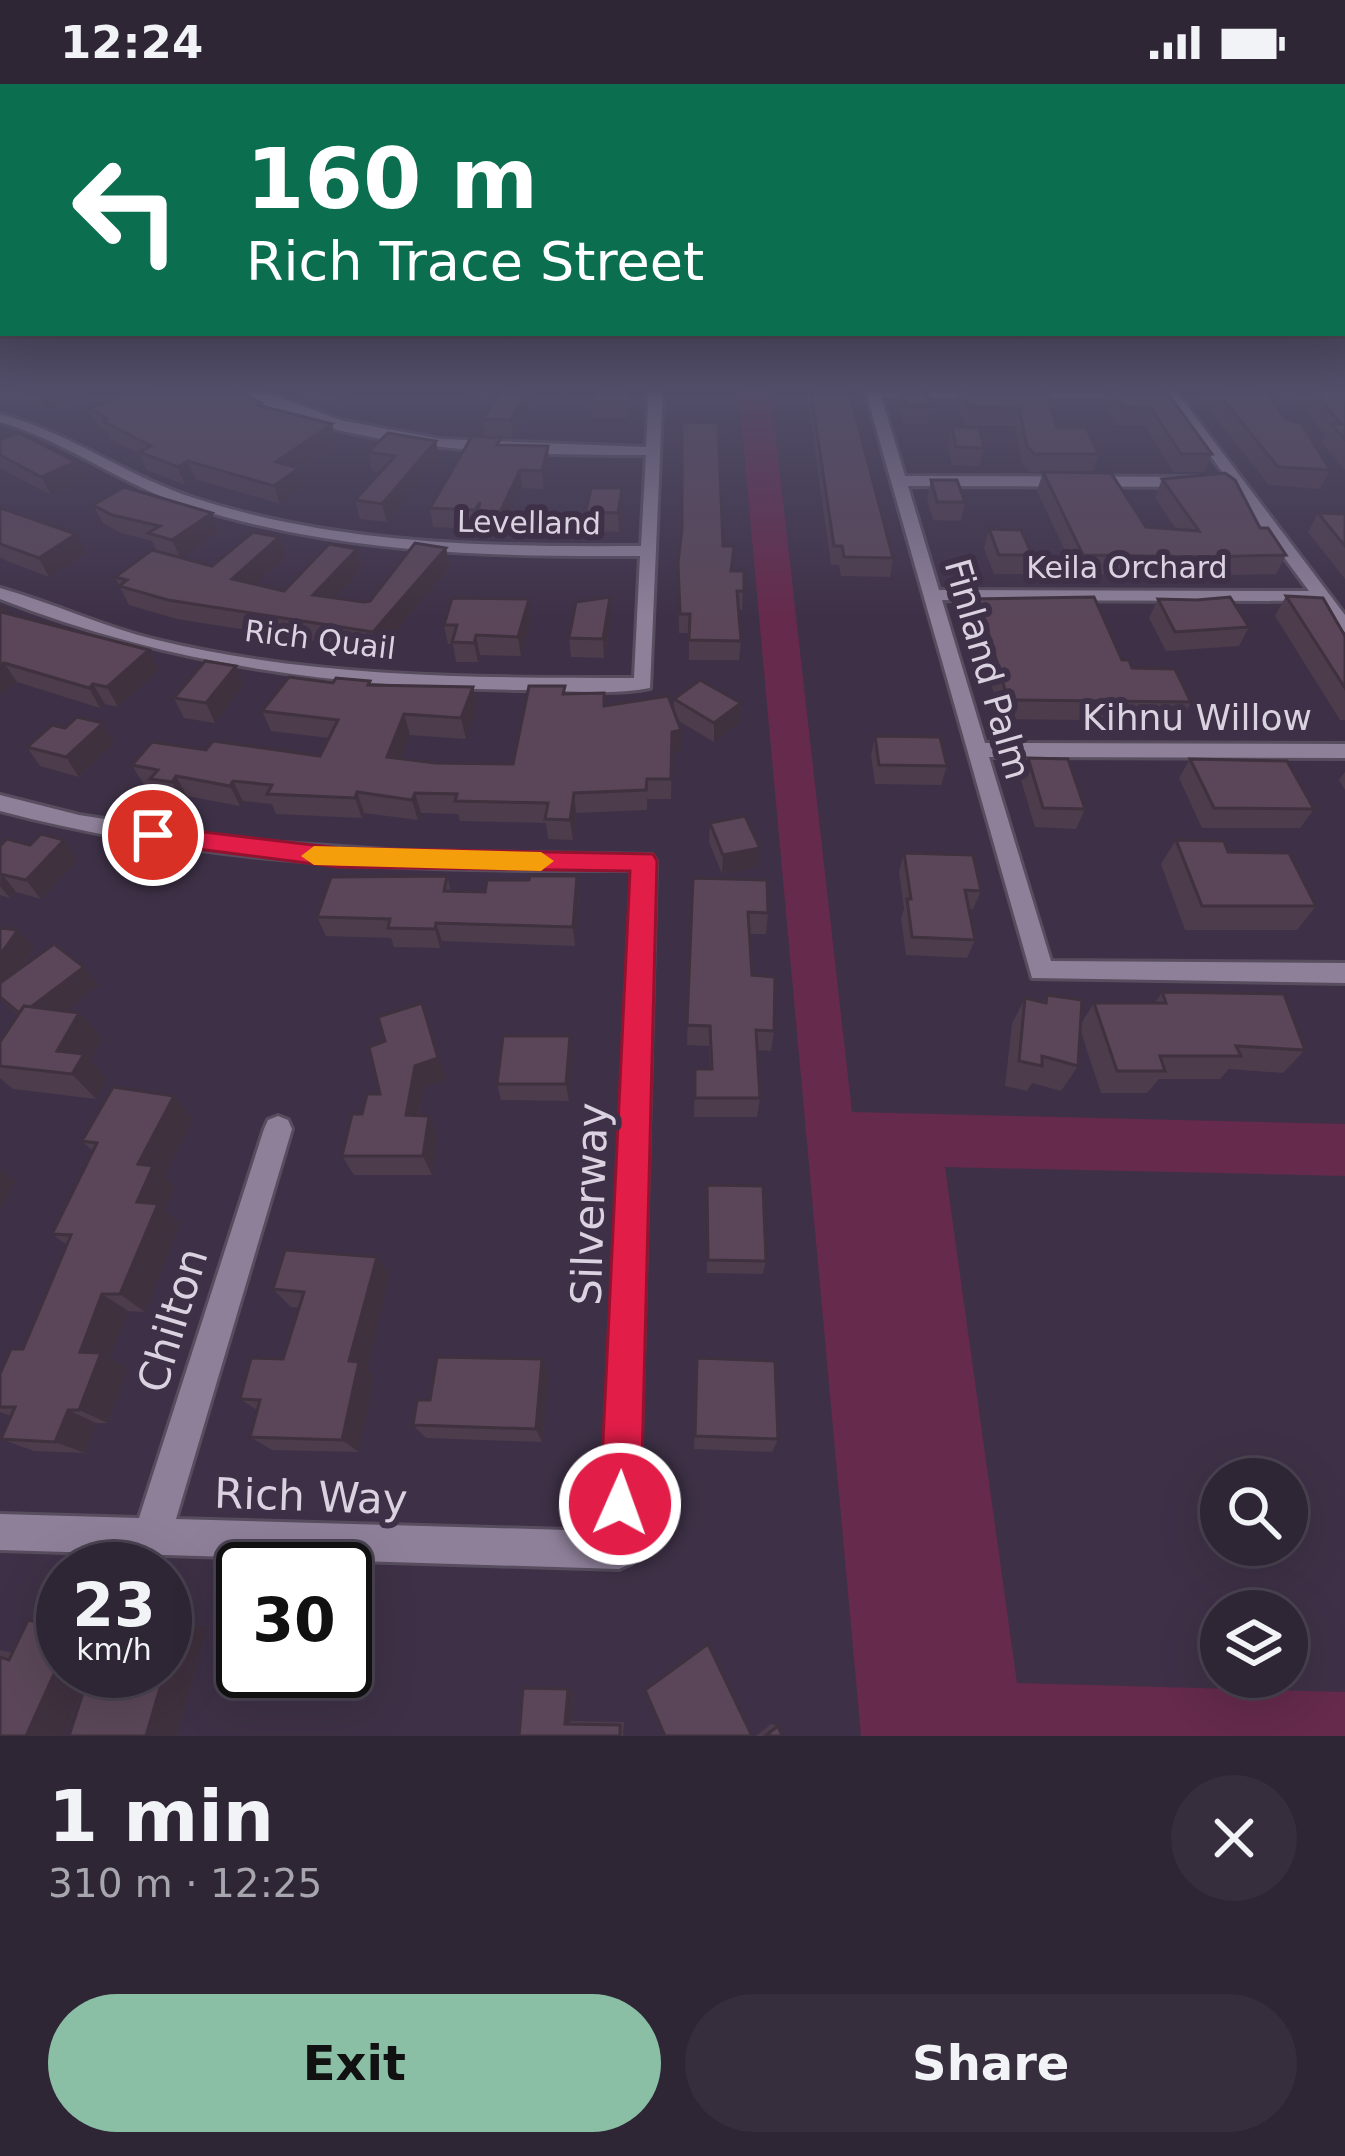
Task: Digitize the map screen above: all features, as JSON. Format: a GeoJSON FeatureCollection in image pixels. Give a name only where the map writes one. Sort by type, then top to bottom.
{"type":"FeatureCollection","features":[{"type":"Feature","properties":{"kind":"street","name":"Levelland"},"geometry":{"type":"LineString","coordinates":[[110,463],[182,499],[278,526],[411,546],[649,551]]}},
{"type":"Feature","properties":{"kind":"street"},"geometry":{"type":"LineString","coordinates":[[649,551],[653,463]]}},
{"type":"Feature","properties":{"kind":"street","name":"Finland Palm"},"geometry":{"type":"LineString","coordinates":[[893,463],[1041,971],[1345,973]]}},
{"type":"Feature","properties":{"kind":"street"},"geometry":{"type":"LineString","coordinates":[[1223,463],[1345,627]]}},
{"type":"Feature","properties":{"kind":"street"},"geometry":{"type":"LineString","coordinates":[[898,481],[1237,482]]}},
{"type":"Feature","properties":{"kind":"street","name":"Rich Quail"},"geometry":{"type":"LineString","coordinates":[[0,593],[142,642],[297,670],[443,683],[643,684],[649,551]]}},
{"type":"Feature","properties":{"kind":"street","name":"Keila Orchard"},"geometry":{"type":"LineString","coordinates":[[932,595],[1322,596]]}},
{"type":"Feature","properties":{"kind":"street","name":"Kihnu Willow"},"geometry":{"type":"LineString","coordinates":[[978,750],[1345,751]]}},
{"type":"Feature","properties":{"kind":"street","name":"Silverway"},"geometry":{"type":"LineString","coordinates":[[0,803],[115,830],[283,853],[480,862],[644,861],[619,1550]]}},
{"type":"Feature","properties":{"kind":"street","name":"Chilton"},"geometry":{"type":"LineString","coordinates":[[152,1536],[278,1130]]}},
{"type":"Feature","properties":{"kind":"street","name":"Rich Way"},"geometry":{"type":"LineString","coordinates":[[0,1532],[619,1550]]}},
{"type":"Feature","properties":{"kind":"shaded area"},"geometry":{"type":"Polygon","coordinates":[[[745,463],[779,463],[852,1112],[1345,1124],[1345,1176],[945,1167],[1017,1683],[1200,1688],[1200,1698],[1308,1698],[1308,1691],[1345,1692],[1345,1736],[861,1736],[745,463]]]}},
{"type":"Feature","properties":{"kind":"building"},"geometry":{"type":"Polygon","coordinates":[[[15,463],[73,463],[41,477],[15,463]]]}},
{"type":"Feature","properties":{"kind":"building"},"geometry":{"type":"Polygon","coordinates":[[[195,463],[280,463],[299,468],[274,486],[195,463]]]}},
{"type":"Feature","properties":{"kind":"building"},"geometry":{"type":"Polygon","coordinates":[[[389,463],[417,463],[382,504],[355,500],[389,463]]]}},
{"type":"Feature","properties":{"kind":"building"},"geometry":{"type":"Polygon","coordinates":[[[456,463],[544,463],[542,471],[520,470],[500,512],[478,510],[480,502],[475,510],[430,508],[456,463]]]}},
{"type":"Feature","properties":{"kind":"building"},"geometry":{"type":"Polygon","coordinates":[[[682,463],[720,463],[723,546],[734,546],[731,571],[744,571],[744,591],[737,591],[741,641],[689,640],[690,614],[680,614],[682,463]]]}},
{"type":"Feature","properties":{"kind":"building"},"geometry":{"type":"Polygon","coordinates":[[[822,463],[868,463],[893,558],[844,557],[842,546],[834,546],[822,463]]]}},
{"type":"Feature","properties":{"kind":"building"},"geometry":{"type":"Polygon","coordinates":[[[1275,463],[1326,463],[1330,470],[1275,463]]]}},
{"type":"Feature","properties":{"kind":"building"},"geometry":{"type":"Polygon","coordinates":[[[1043,472],[1111,473],[1146,527],[1199,531],[1162,479],[1225,473],[1235,480],[1260,528],[1268,528],[1286,555],[1083,555],[1043,472]]]}},
{"type":"Feature","properties":{"kind":"building"},"geometry":{"type":"Polygon","coordinates":[[[931,480],[957,480],[965,502],[937,502],[931,480]]]}},
{"type":"Feature","properties":{"kind":"building"},"geometry":{"type":"Polygon","coordinates":[[[124,487],[212,513],[172,540],[148,533],[160,526],[112,515],[93,505],[124,487]]]}},
{"type":"Feature","properties":{"kind":"building"},"geometry":{"type":"Polygon","coordinates":[[[591,488],[622,488],[618,513],[586,512],[591,488]]]}},
{"type":"Feature","properties":{"kind":"building"},"geometry":{"type":"Polygon","coordinates":[[[0,508],[76,534],[39,558],[0,544],[0,508]]]}},
{"type":"Feature","properties":{"kind":"building"},"geometry":{"type":"Polygon","coordinates":[[[1318,513],[1345,514],[1345,546],[1318,513]]]}},
{"type":"Feature","properties":{"kind":"building"},"geometry":{"type":"Polygon","coordinates":[[[989,529],[1021,530],[1032,555],[999,555],[989,529]]]}},
{"type":"Feature","properties":{"kind":"building"},"geometry":{"type":"Polygon","coordinates":[[[253,532],[279,537],[232,579],[284,591],[329,544],[357,549],[313,595],[364,602],[370,601],[415,543],[446,548],[373,632],[168,600],[119,586],[127,580],[115,577],[152,550],[212,566],[253,532]]]}},
{"type":"Feature","properties":{"kind":"building"},"geometry":{"type":"Polygon","coordinates":[[[1286,596],[1323,598],[1345,636],[1345,688],[1286,596]]]}},
{"type":"Feature","properties":{"kind":"building"},"geometry":{"type":"Polygon","coordinates":[[[610,597],[603,639],[569,638],[576,602],[610,597]]]}},
{"type":"Feature","properties":{"kind":"building"},"geometry":{"type":"Polygon","coordinates":[[[1094,597],[1122,660],[1129,660],[1132,668],[1175,669],[1191,702],[1008,700],[988,632],[981,632],[970,599],[1094,597]]]}},
{"type":"Feature","properties":{"kind":"building"},"geometry":{"type":"Polygon","coordinates":[[[1230,597],[1249,627],[1175,632],[1158,599],[1197,600],[1230,597]]]}},
{"type":"Feature","properties":{"kind":"building"},"geometry":{"type":"Polygon","coordinates":[[[452,598],[529,599],[518,637],[476,635],[474,643],[452,642],[457,625],[444,625],[452,598]]]}},
{"type":"Feature","properties":{"kind":"building"},"geometry":{"type":"Polygon","coordinates":[[[0,607],[6,609],[1,612],[149,650],[107,687],[93,684],[89,688],[4,663],[0,666],[0,607]]]}},
{"type":"Feature","properties":{"kind":"building"},"geometry":{"type":"Polygon","coordinates":[[[205,661],[236,666],[206,703],[174,698],[205,661]]]}},
{"type":"Feature","properties":{"kind":"building"},"geometry":{"type":"Polygon","coordinates":[[[289,677],[333,683],[336,678],[370,681],[368,685],[473,687],[461,718],[404,714],[387,757],[513,764],[529,686],[565,686],[563,694],[604,693],[604,706],[668,696],[681,730],[672,732],[671,779],[647,779],[646,790],[574,793],[570,820],[545,819],[548,803],[455,801],[457,794],[415,793],[412,800],[357,792],[355,798],[267,794],[272,785],[233,781],[230,786],[176,776],[172,782],[150,779],[158,770],[132,765],[152,742],[206,750],[213,741],[320,756],[338,720],[262,711],[289,677]]]}},
{"type":"Feature","properties":{"kind":"building"},"geometry":{"type":"Polygon","coordinates":[[[700,680],[741,703],[714,723],[674,699],[700,680]]]}},
{"type":"Feature","properties":{"kind":"building"},"geometry":{"type":"Polygon","coordinates":[[[77,717],[103,723],[66,757],[27,747],[52,725],[65,728],[77,717]]]}},
{"type":"Feature","properties":{"kind":"building"},"geometry":{"type":"Polygon","coordinates":[[[875,736],[940,737],[947,766],[879,765],[875,736]]]}},
{"type":"Feature","properties":{"kind":"building"},"geometry":{"type":"Polygon","coordinates":[[[1028,758],[1068,759],[1085,809],[1043,808],[1028,758]]]}},
{"type":"Feature","properties":{"kind":"building"},"geometry":{"type":"Polygon","coordinates":[[[1190,759],[1287,761],[1314,809],[1214,808],[1190,759]]]}},
{"type":"Feature","properties":{"kind":"building"},"geometry":{"type":"Polygon","coordinates":[[[745,816],[760,848],[723,855],[710,823],[745,816]]]}},
{"type":"Feature","properties":{"kind":"building"},"geometry":{"type":"Polygon","coordinates":[[[41,834],[64,840],[26,880],[0,874],[0,846],[7,839],[30,845],[41,834]]]}},
{"type":"Feature","properties":{"kind":"building"},"geometry":{"type":"Polygon","coordinates":[[[1176,840],[1224,841],[1228,852],[1289,853],[1316,906],[1202,906],[1176,840]]]}},
{"type":"Feature","properties":{"kind":"building"},"geometry":{"type":"Polygon","coordinates":[[[904,853],[973,855],[981,891],[965,890],[975,940],[912,937],[904,853]]]}},
{"type":"Feature","properties":{"kind":"building"},"geometry":{"type":"Polygon","coordinates":[[[447,876],[444,891],[485,892],[487,880],[577,876],[573,927],[436,923],[435,929],[388,928],[390,919],[317,917],[331,877],[447,876]]]}},
{"type":"Feature","properties":{"kind":"building"},"geometry":{"type":"Polygon","coordinates":[[[693,878],[767,880],[768,913],[748,912],[752,975],[775,977],[774,1031],[756,1030],[760,1098],[695,1098],[695,1069],[712,1069],[710,1026],[687,1025],[693,878]]]}},
{"type":"Feature","properties":{"kind":"building"},"geometry":{"type":"Polygon","coordinates":[[[0,928],[18,930],[0,955],[0,928]]]}},
{"type":"Feature","properties":{"kind":"building"},"geometry":{"type":"Polygon","coordinates":[[[54,944],[84,967],[19,1013],[0,997],[0,983],[54,944]]]}},
{"type":"Feature","properties":{"kind":"building"},"geometry":{"type":"Polygon","coordinates":[[[1162,992],[1284,994],[1305,1050],[1236,1046],[1241,1056],[1160,1056],[1165,1071],[1117,1071],[1094,1003],[1166,1003],[1162,992]]]}},
{"type":"Feature","properties":{"kind":"building"},"geometry":{"type":"Polygon","coordinates":[[[1047,995],[1082,1000],[1078,1066],[1042,1056],[1042,1066],[1019,1061],[1025,998],[1046,1003],[1047,995]]]}},
{"type":"Feature","properties":{"kind":"building"},"geometry":{"type":"Polygon","coordinates":[[[422,1003],[438,1058],[415,1066],[406,1115],[429,1116],[423,1156],[342,1156],[352,1114],[362,1114],[367,1094],[380,1094],[369,1047],[385,1041],[378,1017],[422,1003]]]}},
{"type":"Feature","properties":{"kind":"building"},"geometry":{"type":"Polygon","coordinates":[[[24,1006],[79,1013],[57,1051],[84,1054],[72,1074],[0,1066],[0,1042],[24,1006]]]}},
{"type":"Feature","properties":{"kind":"building"},"geometry":{"type":"Polygon","coordinates":[[[503,1036],[570,1036],[566,1084],[497,1084],[503,1036]]]}},
{"type":"Feature","properties":{"kind":"building"},"geometry":{"type":"Polygon","coordinates":[[[113,1087],[174,1096],[138,1164],[153,1166],[137,1202],[158,1204],[120,1294],[102,1294],[80,1352],[101,1353],[79,1410],[68,1410],[55,1442],[1,1439],[15,1407],[0,1407],[0,1374],[11,1349],[23,1349],[71,1235],[52,1234],[97,1143],[82,1141],[113,1087]]]}},
{"type":"Feature","properties":{"kind":"building"},"geometry":{"type":"Polygon","coordinates":[[[707,1185],[763,1186],[766,1261],[708,1260],[707,1185]]]}},
{"type":"Feature","properties":{"kind":"building"},"geometry":{"type":"Polygon","coordinates":[[[285,1250],[377,1257],[349,1361],[359,1362],[342,1440],[250,1437],[260,1400],[240,1399],[251,1358],[283,1359],[304,1292],[273,1289],[285,1250]]]}},
{"type":"Feature","properties":{"kind":"building"},"geometry":{"type":"Polygon","coordinates":[[[437,1357],[542,1359],[536,1429],[413,1425],[417,1400],[430,1400],[437,1357]]]}},
{"type":"Feature","properties":{"kind":"building"},"geometry":{"type":"Polygon","coordinates":[[[697,1358],[775,1361],[778,1439],[695,1436],[697,1358]]]}},
{"type":"Feature","properties":{"kind":"building"},"geometry":{"type":"Polygon","coordinates":[[[28,1620],[36,1622],[36,1698],[43,1698],[26,1736],[0,1736],[0,1657],[9,1660],[28,1620]]]}},
{"type":"Feature","properties":{"kind":"building"},"geometry":{"type":"Polygon","coordinates":[[[708,1644],[752,1736],[665,1736],[645,1690],[708,1644]]]}},
{"type":"Feature","properties":{"kind":"building"},"geometry":{"type":"Polygon","coordinates":[[[523,1688],[568,1689],[565,1724],[620,1725],[620,1736],[519,1736],[523,1688]]]}},
{"type":"Feature","properties":{"kind":"building"},"geometry":{"type":"Polygon","coordinates":[[[81,1698],[157,1698],[146,1736],[69,1736],[81,1698]]]}},
{"type":"Feature","properties":{"kind":"slow traffic"},"geometry":{"type":"LineString","coordinates":[[314,856],[541,861]]}},
{"type":"Feature","properties":{"kind":"route"},"geometry":{"type":"LineString","coordinates":[[153,835],[338,858],[644,861],[620,1504]]}}]}
